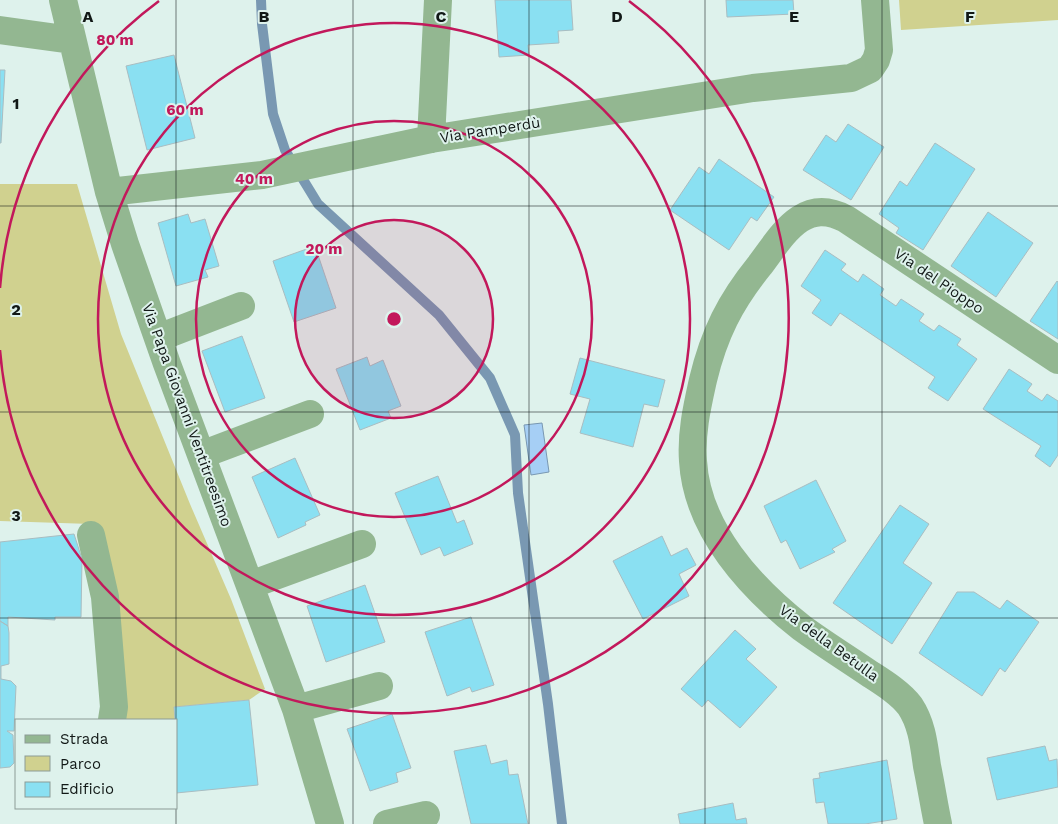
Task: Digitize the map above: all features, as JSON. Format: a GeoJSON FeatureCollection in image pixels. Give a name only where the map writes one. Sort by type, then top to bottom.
{"type":"FeatureCollection","features":[{"type":"Feature","properties":{"kind":"street","name":"Via Papa Giovanni Ventitreesimo"},"geometry":{"type":"LineString","coordinates":[[63,0],[109,192],[125,244],[296,709],[330,824]]}},
{"type":"Feature","properties":{"kind":"street"},"geometry":{"type":"LineString","coordinates":[[431,139],[438,0]]}},
{"type":"Feature","properties":{"kind":"street","name":"Via Pamperdù"},"geometry":{"type":"LineString","coordinates":[[109,192],[276,172],[431,139],[753,88],[851,78],[870,69],[876,60],[879,50],[875,0]]}},
{"type":"Feature","properties":{"kind":"street"},"geometry":{"type":"LineString","coordinates":[[0,30],[72,40]]}},
{"type":"Feature","properties":{"kind":"street","name":"Via del Pioppo"},"geometry":{"type":"LineString","coordinates":[[815,214],[833,214],[846,219],[1058,360]]}},
{"type":"Feature","properties":{"kind":"street","name":"Via della Betulla"},"geometry":{"type":"LineString","coordinates":[[815,214],[796,221],[774,247],[734,300],[714,340],[694,422],[693,457],[695,479],[701,499],[718,536],[759,590],[804,629],[885,684],[901,696],[909,706],[920,726],[938,824]]}},
{"type":"Feature","properties":{"kind":"street"},"geometry":{"type":"LineString","coordinates":[[158,338],[242,306]]}},
{"type":"Feature","properties":{"kind":"street"},"geometry":{"type":"LineString","coordinates":[[201,455],[310,414]]}},
{"type":"Feature","properties":{"kind":"street"},"geometry":{"type":"LineString","coordinates":[[91,535],[105,597],[114,707],[112,719]]}},
{"type":"Feature","properties":{"kind":"street"},"geometry":{"type":"LineString","coordinates":[[250,585],[362,544]]}},
{"type":"Feature","properties":{"kind":"street"},"geometry":{"type":"LineString","coordinates":[[296,709],[379,686]]}},
{"type":"Feature","properties":{"kind":"street"},"geometry":{"type":"LineString","coordinates":[[387,824],[426,815]]}},
{"type":"Feature","properties":{"kind":"green space"},"geometry":{"type":"Polygon","coordinates":[[[899,0],[1058,0],[1058,20],[901,30],[899,0]]]}},
{"type":"Feature","properties":{"kind":"green space"},"geometry":{"type":"Polygon","coordinates":[[[0,184],[77,184],[121,334],[231,599],[265,689],[249,700],[174,707],[175,719],[126,719],[91,524],[0,521],[0,184]]]}},
{"type":"Feature","properties":{"kind":"water"},"geometry":{"type":"Polygon","coordinates":[[[542,423],[549,472],[531,475],[524,425],[542,423]]]}},
{"type":"Feature","properties":{"kind":"building"},"geometry":{"type":"Polygon","coordinates":[[[495,0],[571,0],[573,30],[558,31],[559,43],[528,45],[529,55],[499,57],[495,0]]]}},
{"type":"Feature","properties":{"kind":"building"},"geometry":{"type":"Polygon","coordinates":[[[726,0],[793,0],[794,14],[727,17],[726,0]]]}},
{"type":"Feature","properties":{"kind":"building"},"geometry":{"type":"Polygon","coordinates":[[[174,55],[195,138],[147,150],[126,66],[174,55]]]}},
{"type":"Feature","properties":{"kind":"building"},"geometry":{"type":"Polygon","coordinates":[[[0,70],[5,70],[1,143],[0,143],[0,70]]]}},
{"type":"Feature","properties":{"kind":"building"},"geometry":{"type":"Polygon","coordinates":[[[848,124],[884,147],[851,200],[803,170],[826,135],[836,142],[848,124]]]}},
{"type":"Feature","properties":{"kind":"building"},"geometry":{"type":"Polygon","coordinates":[[[935,143],[975,169],[923,250],[896,233],[899,228],[879,214],[900,181],[907,186],[935,143]]]}},
{"type":"Feature","properties":{"kind":"building"},"geometry":{"type":"Polygon","coordinates":[[[719,159],[774,197],[757,221],[751,217],[729,250],[670,210],[699,167],[709,174],[719,159]]]}},
{"type":"Feature","properties":{"kind":"building"},"geometry":{"type":"Polygon","coordinates":[[[988,212],[1033,243],[996,297],[951,266],[988,212]]]}},
{"type":"Feature","properties":{"kind":"building"},"geometry":{"type":"Polygon","coordinates":[[[188,214],[191,223],[205,219],[219,266],[205,270],[208,277],[176,286],[158,223],[188,214]]]}},
{"type":"Feature","properties":{"kind":"building"},"geometry":{"type":"Polygon","coordinates":[[[315,246],[336,308],[294,322],[273,261],[315,246]]]}},
{"type":"Feature","properties":{"kind":"building"},"geometry":{"type":"Polygon","coordinates":[[[825,250],[846,264],[841,270],[858,282],[863,274],[884,289],[880,295],[896,306],[901,299],[924,314],[919,321],[934,331],[939,325],[961,339],[957,345],[977,359],[948,401],[928,388],[935,377],[840,313],[831,326],[812,313],[821,300],[801,286],[825,250]]]}},
{"type":"Feature","properties":{"kind":"building"},"geometry":{"type":"Polygon","coordinates":[[[1058,282],[1058,339],[1030,321],[1058,282]]]}},
{"type":"Feature","properties":{"kind":"building"},"geometry":{"type":"Polygon","coordinates":[[[242,336],[265,398],[225,412],[202,351],[242,336]]]}},
{"type":"Feature","properties":{"kind":"building"},"geometry":{"type":"Polygon","coordinates":[[[367,357],[370,366],[383,360],[401,406],[388,411],[391,418],[360,430],[336,369],[367,357]]]}},
{"type":"Feature","properties":{"kind":"building"},"geometry":{"type":"Polygon","coordinates":[[[580,358],[665,380],[658,407],[644,404],[633,447],[580,433],[590,399],[570,394],[580,358]]]}},
{"type":"Feature","properties":{"kind":"building"},"geometry":{"type":"Polygon","coordinates":[[[1009,369],[1032,384],[1027,391],[1042,401],[1047,394],[1058,401],[1058,455],[1050,467],[1035,456],[1041,446],[983,409],[1009,369]]]}},
{"type":"Feature","properties":{"kind":"building"},"geometry":{"type":"Polygon","coordinates":[[[295,458],[320,515],[305,522],[306,525],[278,538],[252,477],[295,458]]]}},
{"type":"Feature","properties":{"kind":"building"},"geometry":{"type":"Polygon","coordinates":[[[438,476],[457,523],[464,520],[473,544],[444,556],[440,547],[421,555],[395,493],[438,476]]]}},
{"type":"Feature","properties":{"kind":"building"},"geometry":{"type":"Polygon","coordinates":[[[816,480],[846,541],[832,549],[835,552],[800,569],[786,540],[781,543],[764,506],[816,480]]]}},
{"type":"Feature","properties":{"kind":"building"},"geometry":{"type":"Polygon","coordinates":[[[900,505],[929,524],[903,563],[932,583],[892,644],[833,603],[900,505]]]}},
{"type":"Feature","properties":{"kind":"building"},"geometry":{"type":"Polygon","coordinates":[[[74,534],[82,559],[81,617],[55,617],[55,620],[8,617],[8,626],[0,621],[0,542],[74,534]]]}},
{"type":"Feature","properties":{"kind":"building"},"geometry":{"type":"Polygon","coordinates":[[[662,536],[671,556],[687,548],[696,565],[679,574],[689,596],[643,619],[613,561],[662,536]]]}},
{"type":"Feature","properties":{"kind":"building"},"geometry":{"type":"Polygon","coordinates":[[[365,585],[385,642],[326,662],[307,606],[365,585]]]}},
{"type":"Feature","properties":{"kind":"building"},"geometry":{"type":"Polygon","coordinates":[[[957,592],[974,592],[1000,609],[1007,600],[1039,622],[1005,672],[1000,668],[982,696],[919,653],[957,592]]]}},
{"type":"Feature","properties":{"kind":"building"},"geometry":{"type":"Polygon","coordinates":[[[471,617],[494,685],[472,692],[470,687],[447,696],[425,632],[471,617]]]}},
{"type":"Feature","properties":{"kind":"building"},"geometry":{"type":"Polygon","coordinates":[[[0,621],[8,626],[9,633],[9,664],[1,666],[1,679],[11,681],[16,686],[14,731],[7,731],[13,735],[14,763],[10,767],[0,768],[0,621]]]}},
{"type":"Feature","properties":{"kind":"building"},"geometry":{"type":"Polygon","coordinates":[[[735,630],[756,649],[746,659],[777,687],[740,728],[708,700],[702,707],[681,689],[735,630]]]}},
{"type":"Feature","properties":{"kind":"building"},"geometry":{"type":"Polygon","coordinates":[[[249,700],[258,785],[178,793],[178,719],[175,719],[174,707],[249,700]]]}},
{"type":"Feature","properties":{"kind":"building"},"geometry":{"type":"Polygon","coordinates":[[[392,714],[411,768],[396,773],[398,782],[370,791],[347,729],[392,714]]]}},
{"type":"Feature","properties":{"kind":"building"},"geometry":{"type":"Polygon","coordinates":[[[486,745],[491,764],[507,760],[509,775],[518,774],[528,824],[471,824],[454,751],[486,745]]]}},
{"type":"Feature","properties":{"kind":"building"},"geometry":{"type":"Polygon","coordinates":[[[1045,746],[1049,761],[1057,759],[1058,787],[997,800],[987,758],[1045,746]]]}},
{"type":"Feature","properties":{"kind":"building"},"geometry":{"type":"Polygon","coordinates":[[[887,760],[897,819],[865,824],[828,824],[824,802],[816,803],[813,779],[820,778],[819,773],[887,760]]]}},
{"type":"Feature","properties":{"kind":"building"},"geometry":{"type":"Polygon","coordinates":[[[733,803],[736,820],[746,818],[747,824],[680,824],[678,814],[733,803]]]}},
{"type":"Feature","properties":{"kind":"waterway"},"geometry":{"type":"LineString","coordinates":[[261,0],[262,24],[273,114],[285,150],[318,204],[439,315],[490,378],[515,435],[518,493],[548,704],[562,824]]}}]}
